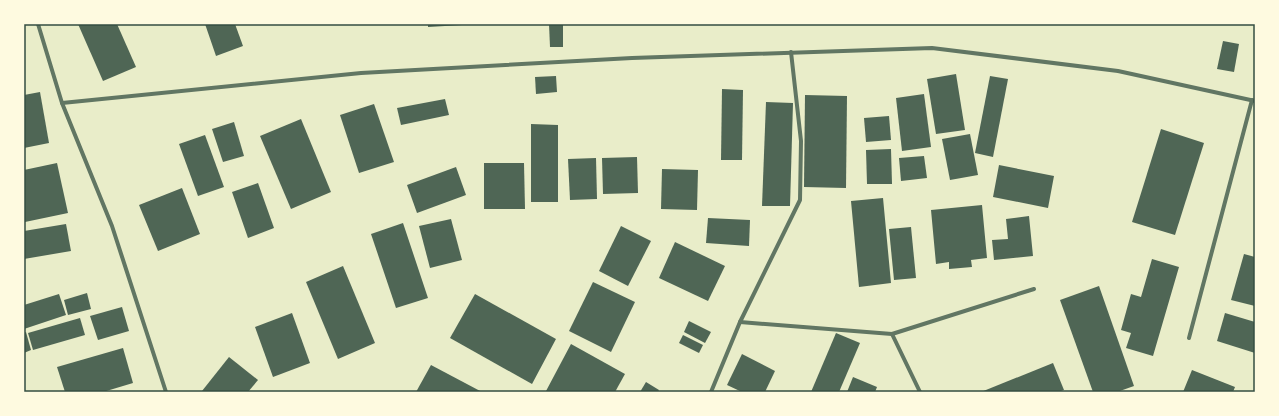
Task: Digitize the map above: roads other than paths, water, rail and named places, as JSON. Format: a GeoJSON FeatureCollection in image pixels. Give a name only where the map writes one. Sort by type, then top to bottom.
{"type":"FeatureCollection","features":[{"type":"Feature","properties":{"kind":"street"},"geometry":{"type":"LineString","coordinates":[[38,24],[62,103],[112,226],[166,392]]}},
{"type":"Feature","properties":{"kind":"street"},"geometry":{"type":"LineString","coordinates":[[62,103],[361,73],[632,58],[791,52],[932,48],[1118,71],[1254,100],[1189,338]]}},
{"type":"Feature","properties":{"kind":"street"},"geometry":{"type":"LineString","coordinates":[[711,392],[740,322],[800,200],[801,141],[791,52]]}},
{"type":"Feature","properties":{"kind":"street"},"geometry":{"type":"LineString","coordinates":[[740,322],[892,334],[1034,289]]}},
{"type":"Feature","properties":{"kind":"street"},"geometry":{"type":"LineString","coordinates":[[892,334],[920,392]]}}]}
